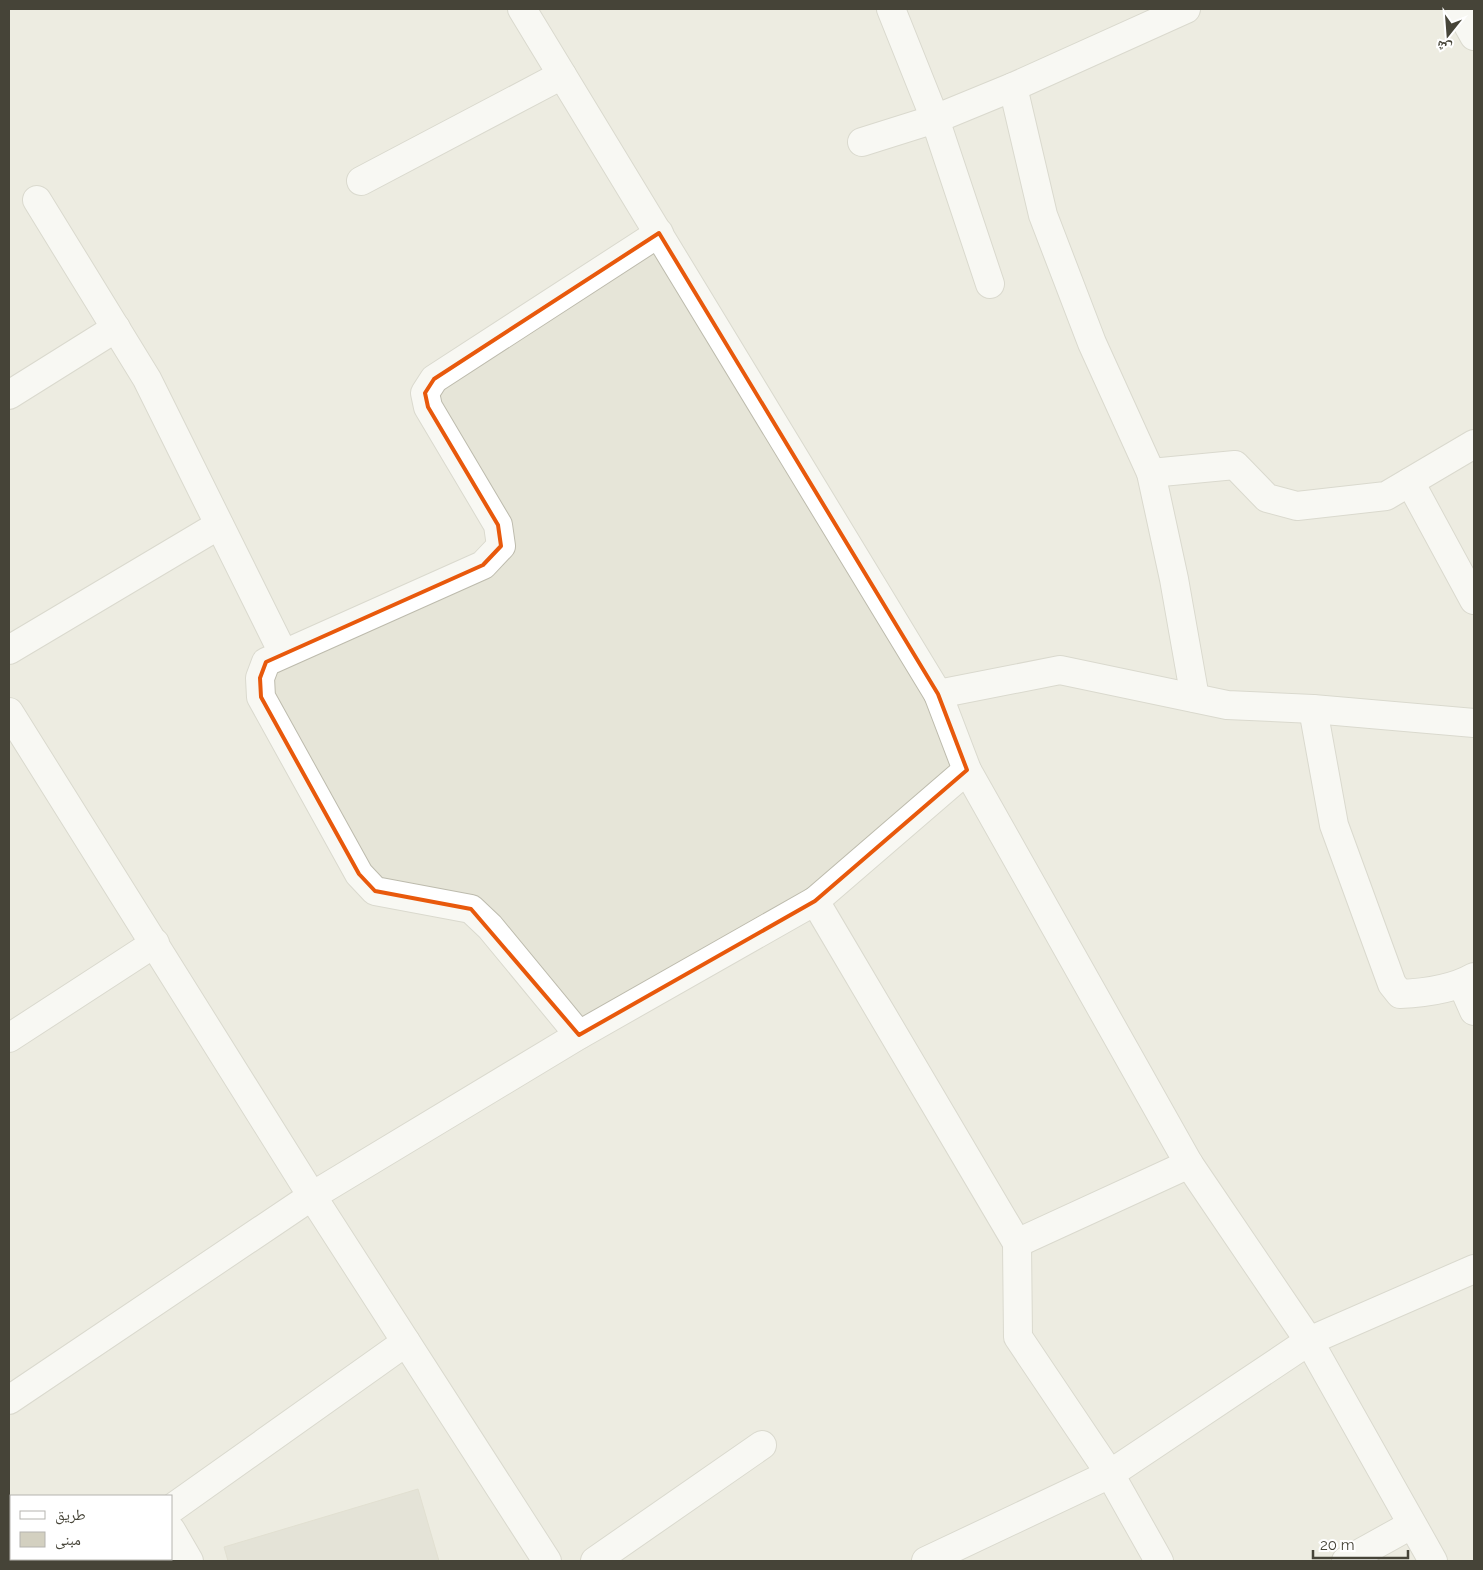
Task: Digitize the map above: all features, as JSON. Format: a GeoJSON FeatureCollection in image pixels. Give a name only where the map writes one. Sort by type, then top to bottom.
{"type":"FeatureCollection","features":[{"type":"Feature","properties":{"kind":"street"},"geometry":{"type":"LineString","coordinates":[[522,9],[938,694],[968,770],[1189,1164],[1309,1341],[1433,1561]]}},
{"type":"Feature","properties":{"kind":"street"},"geometry":{"type":"LineString","coordinates":[[892,9],[935,119],[990,284]]}},
{"type":"Feature","properties":{"kind":"street"},"geometry":{"type":"LineString","coordinates":[[862,142],[935,119],[1013,88],[1186,9]]}},
{"type":"Feature","properties":{"kind":"street"},"geometry":{"type":"LineString","coordinates":[[1460,9],[1474,36]]}},
{"type":"Feature","properties":{"kind":"street"},"geometry":{"type":"LineString","coordinates":[[361,181],[562,75]]}},
{"type":"Feature","properties":{"kind":"street"},"geometry":{"type":"LineString","coordinates":[[1013,88],[1043,215],[1092,343],[1151,473],[1174,578],[1195,698]]}},
{"type":"Feature","properties":{"kind":"street"},"geometry":{"type":"LineString","coordinates":[[37,200],[147,379],[283,653]]}},
{"type":"Feature","properties":{"kind":"street"},"geometry":{"type":"LineString","coordinates":[[579,1035],[490,927],[471,909],[375,891],[359,874],[262,697],[260,678],[266,662],[483,565],[501,546],[498,525],[428,407],[425,393],[434,379],[659,233]]}},
{"type":"Feature","properties":{"kind":"street"},"geometry":{"type":"LineString","coordinates":[[9,395],[116,328]]}},
{"type":"Feature","properties":{"kind":"street"},"geometry":{"type":"LineString","coordinates":[[1151,473],[1235,465],[1267,498],[1297,506],[1386,496],[1474,444]]}},
{"type":"Feature","properties":{"kind":"street"},"geometry":{"type":"LineString","coordinates":[[1410,482],[1474,600]]}},
{"type":"Feature","properties":{"kind":"street"},"geometry":{"type":"LineString","coordinates":[[9,650],[219,525]]}},
{"type":"Feature","properties":{"kind":"street"},"geometry":{"type":"LineString","coordinates":[[938,694],[1060,670],[1227,705],[1313,709],[1474,723]]}},
{"type":"Feature","properties":{"kind":"street"},"geometry":{"type":"LineString","coordinates":[[1313,709],[1334,825],[1392,984],[1400,994],[1468,980],[1474,1011]]}},
{"type":"Feature","properties":{"kind":"street"},"geometry":{"type":"LineString","coordinates":[[9,712],[312,1196],[547,1561]]}},
{"type":"Feature","properties":{"kind":"street"},"geometry":{"type":"LineString","coordinates":[[9,1400],[312,1196],[579,1035],[815,900],[968,770]]}},
{"type":"Feature","properties":{"kind":"street"},"geometry":{"type":"LineString","coordinates":[[815,900],[1017,1243],[1018,1337],[1110,1474],[1159,1561]]}},
{"type":"Feature","properties":{"kind":"street"},"geometry":{"type":"LineString","coordinates":[[9,1038],[155,943]]}},
{"type":"Feature","properties":{"kind":"street"},"geometry":{"type":"LineString","coordinates":[[1017,1243],[1189,1164]]}},
{"type":"Feature","properties":{"kind":"street"},"geometry":{"type":"LineString","coordinates":[[926,1561],[1110,1474],[1309,1341],[1474,1268]]}},
{"type":"Feature","properties":{"kind":"street"},"geometry":{"type":"LineString","coordinates":[[172,1508],[406,1342]]}},
{"type":"Feature","properties":{"kind":"street"},"geometry":{"type":"LineString","coordinates":[[595,1561],[762,1445]]}},
{"type":"Feature","properties":{"kind":"street"},"geometry":{"type":"LineString","coordinates":[[1346,1561],[1411,1525]]}},
{"type":"Feature","properties":{"kind":"street"},"geometry":{"type":"LineString","coordinates":[[172,1532],[189,1561]]}},
{"type":"Feature","properties":{"kind":"highlighted area"},"geometry":{"type":"Polygon","coordinates":[[[659,233],[938,694],[967,770],[815,901],[579,1035],[471,909],[375,891],[359,874],[261,697],[260,678],[266,662],[483,565],[501,546],[498,525],[428,407],[425,393],[434,379],[659,233]]]}},
{"type":"Feature","properties":{"kind":"shaded area"},"geometry":{"type":"Polygon","coordinates":[[[9,9],[1474,9],[1474,1561],[9,1561],[9,9]]]}},
{"type":"Feature","properties":{"kind":"building"},"geometry":{"type":"Polygon","coordinates":[[[418,1489],[439,1561],[228,1561],[224,1547],[418,1489]]]}}]}
